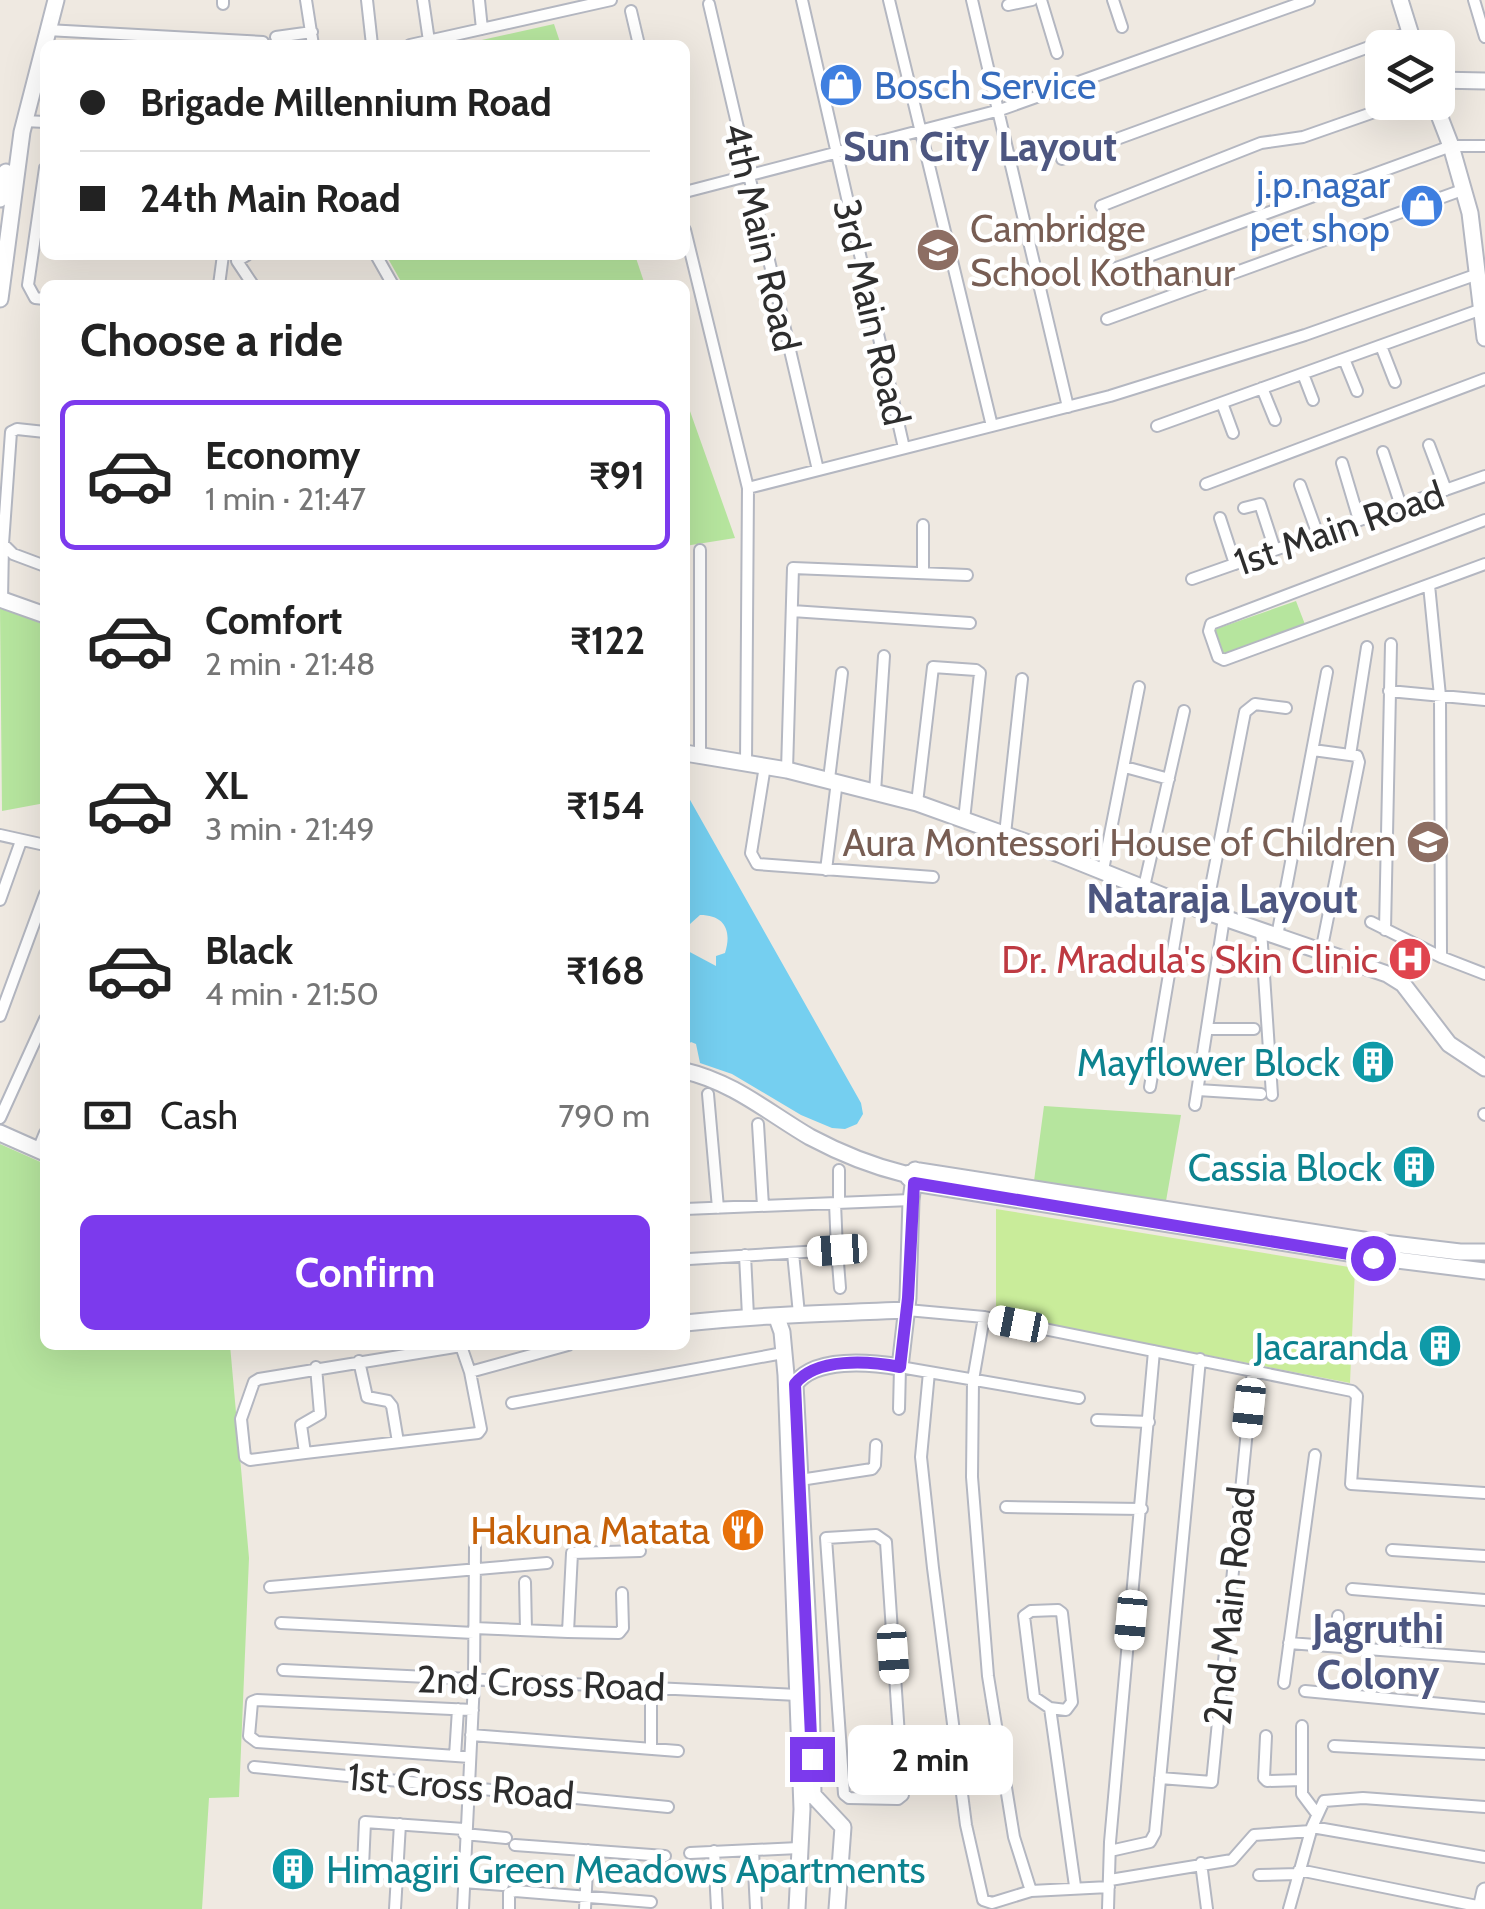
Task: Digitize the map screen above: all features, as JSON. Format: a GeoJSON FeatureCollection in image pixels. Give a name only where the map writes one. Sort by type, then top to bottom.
{"type":"FeatureCollection","features":[{"type":"Feature","properties":{"kind":"street"},"geometry":{"type":"LineString","coordinates":[[45,40],[56,0]]}},
{"type":"Feature","properties":{"kind":"street"},"geometry":{"type":"LineString","coordinates":[[276,38],[313,39],[306,0]]}},
{"type":"Feature","properties":{"kind":"street"},"geometry":{"type":"LineString","coordinates":[[367,0],[371,40]]}},
{"type":"Feature","properties":{"kind":"street"},"geometry":{"type":"LineString","coordinates":[[422,0],[428,40]]}},
{"type":"Feature","properties":{"kind":"street"},"geometry":{"type":"LineString","coordinates":[[479,0],[482,29]]}},
{"type":"Feature","properties":{"kind":"street"},"geometry":{"type":"LineString","coordinates":[[537,0],[539,16]]}},
{"type":"Feature","properties":{"kind":"street"},"geometry":{"type":"LineString","coordinates":[[432,40],[607,0]]}},
{"type":"Feature","properties":{"kind":"street","name":"3rd Main Road"},"geometry":{"type":"LineString","coordinates":[[802,0],[904,448]]}},
{"type":"Feature","properties":{"kind":"street"},"geometry":{"type":"LineString","coordinates":[[889,0],[992,426]]}},
{"type":"Feature","properties":{"kind":"street"},"geometry":{"type":"LineString","coordinates":[[972,0],[1068,407]]}},
{"type":"Feature","properties":{"kind":"street"},"geometry":{"type":"LineString","coordinates":[[1008,5],[1032,0]]}},
{"type":"Feature","properties":{"kind":"street"},"geometry":{"type":"LineString","coordinates":[[1041,0],[1057,53]]}},
{"type":"Feature","properties":{"kind":"street"},"geometry":{"type":"LineString","coordinates":[[1112,0],[1122,27]]}},
{"type":"Feature","properties":{"kind":"street"},"geometry":{"type":"LineString","coordinates":[[690,191],[1000,110],[1309,0]]}},
{"type":"Feature","properties":{"kind":"street"},"geometry":{"type":"LineString","coordinates":[[1400,0],[1409,30]]}},
{"type":"Feature","properties":{"kind":"street"},"geometry":{"type":"LineString","coordinates":[[1474,0],[1485,37]]}},
{"type":"Feature","properties":{"kind":"street","name":"4th Main Road"},"geometry":{"type":"LineString","coordinates":[[709,4],[818,470]]}},
{"type":"Feature","properties":{"kind":"street"},"geometry":{"type":"LineString","coordinates":[[631,11],[638,40]]}},
{"type":"Feature","properties":{"kind":"street"},"geometry":{"type":"LineString","coordinates":[[47,30],[157,40]]}},
{"type":"Feature","properties":{"kind":"street"},"geometry":{"type":"LineString","coordinates":[[1062,159],[1365,56]]}},
{"type":"Feature","properties":{"kind":"street"},"geometry":{"type":"LineString","coordinates":[[0,200],[40,71]]}},
{"type":"Feature","properties":{"kind":"street"},"geometry":{"type":"LineString","coordinates":[[1455,80],[1485,81]]}},
{"type":"Feature","properties":{"kind":"street"},"geometry":{"type":"LineString","coordinates":[[1101,206],[1261,143],[1303,136],[1365,115]]}},
{"type":"Feature","properties":{"kind":"street"},"geometry":{"type":"LineString","coordinates":[[1441,120],[1465,189],[1478,213],[1478,274],[1485,338]]}},
{"type":"Feature","properties":{"kind":"street"},"geometry":{"type":"LineString","coordinates":[[23,126],[40,123]]}},
{"type":"Feature","properties":{"kind":"street"},"geometry":{"type":"LineString","coordinates":[[0,299],[23,126]]}},
{"type":"Feature","properties":{"kind":"street"},"geometry":{"type":"LineString","coordinates":[[1097,275],[1451,146],[1485,146]]}},
{"type":"Feature","properties":{"kind":"street"},"geometry":{"type":"LineString","coordinates":[[1106,318],[1465,189]]}},
{"type":"Feature","properties":{"kind":"street"},"geometry":{"type":"LineString","coordinates":[[40,202],[28,284],[35,298],[40,298]]}},
{"type":"Feature","properties":{"kind":"street"},"geometry":{"type":"LineString","coordinates":[[690,250],[748,488],[746,763]]}},
{"type":"Feature","properties":{"kind":"street"},"geometry":{"type":"LineString","coordinates":[[240,260],[237,262],[250,280]]}},
{"type":"Feature","properties":{"kind":"street"},"geometry":{"type":"LineString","coordinates":[[748,488],[1068,407],[1305,335],[1478,274]]}},
{"type":"Feature","properties":{"kind":"street"},"geometry":{"type":"LineString","coordinates":[[1157,426],[1482,309]]}},
{"type":"Feature","properties":{"kind":"street"},"geometry":{"type":"LineString","coordinates":[[1381,346],[1395,382]]}},
{"type":"Feature","properties":{"kind":"street"},"geometry":{"type":"LineString","coordinates":[[1344,359],[1357,391]]}},
{"type":"Feature","properties":{"kind":"street"},"geometry":{"type":"LineString","coordinates":[[1303,374],[1313,400]]}},
{"type":"Feature","properties":{"kind":"street"},"geometry":{"type":"LineString","coordinates":[[1206,484],[1485,380]]}},
{"type":"Feature","properties":{"kind":"street"},"geometry":{"type":"LineString","coordinates":[[1262,388],[1275,420]]}},
{"type":"Feature","properties":{"kind":"street"},"geometry":{"type":"LineString","coordinates":[[1222,403],[1232,433]]}},
{"type":"Feature","properties":{"kind":"street"},"geometry":{"type":"LineString","coordinates":[[40,431],[11,432],[1,599],[40,613]]}},
{"type":"Feature","properties":{"kind":"street"},"geometry":{"type":"LineString","coordinates":[[1429,445],[1446,490]]}},
{"type":"Feature","properties":{"kind":"street"},"geometry":{"type":"LineString","coordinates":[[1383,452],[1401,506]]}},
{"type":"Feature","properties":{"kind":"street"},"geometry":{"type":"LineString","coordinates":[[1342,463],[1359,520]]}},
{"type":"Feature","properties":{"kind":"street","name":"1st Main Road"},"geometry":{"type":"LineString","coordinates":[[1192,579],[1485,476]]}},
{"type":"Feature","properties":{"kind":"street"},"geometry":{"type":"LineString","coordinates":[[1300,484],[1318,535]]}},
{"type":"Feature","properties":{"kind":"street"},"geometry":{"type":"LineString","coordinates":[[1244,508],[1260,504],[1275,550]]}},
{"type":"Feature","properties":{"kind":"street"},"geometry":{"type":"LineString","coordinates":[[1220,518],[1236,564]]}},
{"type":"Feature","properties":{"kind":"street"},"geometry":{"type":"LineString","coordinates":[[1485,520],[1208,626],[1220,659],[1485,564]]}},
{"type":"Feature","properties":{"kind":"street"},"geometry":{"type":"LineString","coordinates":[[922,573],[923,525]]}},
{"type":"Feature","properties":{"kind":"street"},"geometry":{"type":"LineString","coordinates":[[3,544],[13,554],[40,564]]}},
{"type":"Feature","properties":{"kind":"street"},"geometry":{"type":"LineString","coordinates":[[700,550],[692,754],[833,780],[916,804],[1396,978],[1449,1044],[1485,1068]]}},
{"type":"Feature","properties":{"kind":"street"},"geometry":{"type":"LineString","coordinates":[[786,770],[792,571],[796,566],[967,576]]}},
{"type":"Feature","properties":{"kind":"street"},"geometry":{"type":"LineString","coordinates":[[1429,585],[1440,696],[1441,957]]}},
{"type":"Feature","properties":{"kind":"street"},"geometry":{"type":"LineString","coordinates":[[792,610],[970,623]]}},
{"type":"Feature","properties":{"kind":"street"},"geometry":{"type":"LineString","coordinates":[[1386,930],[1391,644]]}},
{"type":"Feature","properties":{"kind":"street"},"geometry":{"type":"LineString","coordinates":[[1321,952],[1354,756],[1367,647]]}},
{"type":"Feature","properties":{"kind":"street"},"geometry":{"type":"LineString","coordinates":[[875,792],[884,656]]}},
{"type":"Feature","properties":{"kind":"street"},"geometry":{"type":"LineString","coordinates":[[916,804],[930,681],[936,666],[980,673],[964,820]]}},
{"type":"Feature","properties":{"kind":"street"},"geometry":{"type":"LineString","coordinates":[[1198,1090],[1266,1094],[1269,933],[1313,750],[1327,672]]}},
{"type":"Feature","properties":{"kind":"street"},"geometry":{"type":"LineString","coordinates":[[826,870],[842,673]]}},
{"type":"Feature","properties":{"kind":"street"},"geometry":{"type":"LineString","coordinates":[[1005,834],[1022,678]]}},
{"type":"Feature","properties":{"kind":"street"},"geometry":{"type":"LineString","coordinates":[[1103,870],[1139,688]]}},
{"type":"Feature","properties":{"kind":"street"},"geometry":{"type":"LineString","coordinates":[[1389,692],[1485,700]]}},
{"type":"Feature","properties":{"kind":"street"},"geometry":{"type":"LineString","coordinates":[[1206,912],[1246,712],[1255,704],[1286,708]]}},
{"type":"Feature","properties":{"kind":"street"},"geometry":{"type":"LineString","coordinates":[[1144,887],[1184,711]]}},
{"type":"Feature","properties":{"kind":"street"},"geometry":{"type":"LineString","coordinates":[[1313,750],[1354,756]]}},
{"type":"Feature","properties":{"kind":"street"},"geometry":{"type":"LineString","coordinates":[[765,766],[751,854],[758,864],[933,877]]}},
{"type":"Feature","properties":{"kind":"street"},"geometry":{"type":"LineString","coordinates":[[1125,768],[1170,779]]}},
{"type":"Feature","properties":{"kind":"street"},"geometry":{"type":"LineString","coordinates":[[0,835],[40,844]]}},
{"type":"Feature","properties":{"kind":"street"},"geometry":{"type":"LineString","coordinates":[[0,900],[20,840]]}},
{"type":"Feature","properties":{"kind":"street"},"geometry":{"type":"LineString","coordinates":[[1150,1087],[1181,903]]}},
{"type":"Feature","properties":{"kind":"street"},"geometry":{"type":"LineString","coordinates":[[0,1016],[40,908]]}},
{"type":"Feature","properties":{"kind":"street"},"geometry":{"type":"LineString","coordinates":[[1196,1105],[1224,918]]}},
{"type":"Feature","properties":{"kind":"street"},"geometry":{"type":"LineString","coordinates":[[1370,922],[1485,974]]}},
{"type":"Feature","properties":{"kind":"street"},"geometry":{"type":"LineString","coordinates":[[1207,1029],[1254,1030]]}},
{"type":"Feature","properties":{"kind":"street"},"geometry":{"type":"LineString","coordinates":[[0,1118],[40,1030]]}},
{"type":"Feature","properties":{"kind":"street"},"geometry":{"type":"LineString","coordinates":[[690,1073],[726,1086],[828,1146],[911,1176],[1373,1258],[1485,1271]]}},
{"type":"Feature","properties":{"kind":"street"},"geometry":{"type":"LineString","coordinates":[[708,1094],[718,1208]]}},
{"type":"Feature","properties":{"kind":"street"},"geometry":{"type":"LineString","coordinates":[[758,1124],[763,1206]]}},
{"type":"Feature","properties":{"kind":"street"},"geometry":{"type":"LineString","coordinates":[[0,1133],[40,1152]]}},
{"type":"Feature","properties":{"kind":"street"},"geometry":{"type":"LineString","coordinates":[[839,1170],[840,1288]]}},
{"type":"Feature","properties":{"kind":"street"},"geometry":{"type":"LineString","coordinates":[[899,1409],[911,1176]]}},
{"type":"Feature","properties":{"kind":"street"},"geometry":{"type":"LineString","coordinates":[[911,1176],[1376,1242],[1485,1252]]}},
{"type":"Feature","properties":{"kind":"street"},"geometry":{"type":"LineString","coordinates":[[690,1209],[911,1200]]}},
{"type":"Feature","properties":{"kind":"street"},"geometry":{"type":"LineString","coordinates":[[690,1259],[837,1250]]}},
{"type":"Feature","properties":{"kind":"street"},"geometry":{"type":"LineString","coordinates":[[794,1252],[799,1314]]}},
{"type":"Feature","properties":{"kind":"street"},"geometry":{"type":"LineString","coordinates":[[745,1255],[748,1316]]}},
{"type":"Feature","properties":{"kind":"street"},"geometry":{"type":"LineString","coordinates":[[690,1322],[748,1316],[777,1318],[907,1310],[984,1317],[1356,1392],[1352,1484],[1485,1493]]}},
{"type":"Feature","properties":{"kind":"street"},"geometry":{"type":"LineString","coordinates":[[984,1317],[973,1380],[972,1477],[988,1676],[1009,1812],[1031,1891]]}},
{"type":"Feature","properties":{"kind":"street"},"geometry":{"type":"LineString","coordinates":[[777,1318],[800,1480],[812,1795],[843,1827],[837,1909]]}},
{"type":"Feature","properties":{"kind":"street"},"geometry":{"type":"LineString","coordinates":[[434,1350],[316,1367],[254,1382],[240,1423],[247,1460],[480,1432],[462,1350]]}},
{"type":"Feature","properties":{"kind":"street"},"geometry":{"type":"LineString","coordinates":[[470,1372],[550,1350]]}},
{"type":"Feature","properties":{"kind":"street"},"geometry":{"type":"LineString","coordinates":[[1108,1909],[1154,1351]]}},
{"type":"Feature","properties":{"kind":"street"},"geometry":{"type":"LineString","coordinates":[[512,1403],[783,1354]]}},
{"type":"Feature","properties":{"kind":"street"},"geometry":{"type":"LineString","coordinates":[[1110,1851],[1150,1842],[1155,1833],[1200,1359]]}},
{"type":"Feature","properties":{"kind":"street"},"geometry":{"type":"LineString","coordinates":[[359,1361],[367,1397],[388,1401],[392,1406],[398,1442]]}},
{"type":"Feature","properties":{"kind":"street"},"geometry":{"type":"LineString","coordinates":[[788,1381],[818,1366],[900,1367],[1078,1398]]}},
{"type":"Feature","properties":{"kind":"street"},"geometry":{"type":"LineString","coordinates":[[305,1454],[301,1425],[320,1414],[316,1367]]}},
{"type":"Feature","properties":{"kind":"street","name":"2nd Main Road"},"geometry":{"type":"LineString","coordinates":[[1160,1778],[1212,1782],[1253,1370]]}},
{"type":"Feature","properties":{"kind":"street"},"geometry":{"type":"LineString","coordinates":[[929,1372],[921,1457],[966,1825],[983,1900],[992,1903],[1031,1891],[1110,1883],[1232,1860],[1254,1835],[1312,1829],[1485,1857]]}},
{"type":"Feature","properties":{"kind":"street"},"geometry":{"type":"LineString","coordinates":[[788,1381],[802,1808],[796,1909]]}},
{"type":"Feature","properties":{"kind":"street"},"geometry":{"type":"LineString","coordinates":[[1097,1420],[1149,1422]]}},
{"type":"Feature","properties":{"kind":"street"},"geometry":{"type":"LineString","coordinates":[[800,1480],[872,1469],[876,1446]]}},
{"type":"Feature","properties":{"kind":"street"},"geometry":{"type":"LineString","coordinates":[[1284,1683],[1315,1455]]}},
{"type":"Feature","properties":{"kind":"street"},"geometry":{"type":"LineString","coordinates":[[1006,1507],[1142,1509]]}},
{"type":"Feature","properties":{"kind":"street"},"geometry":{"type":"LineString","coordinates":[[826,1538],[876,1535],[886,1542],[902,1797],[849,1798],[844,1794],[833,1660],[826,1538],[826,1532],[852,1530]]}},
{"type":"Feature","properties":{"kind":"street"},"geometry":{"type":"LineString","coordinates":[[463,1909],[474,1682],[475,1547]]}},
{"type":"Feature","properties":{"kind":"street"},"geometry":{"type":"LineString","coordinates":[[1392,1550],[1485,1556]]}},
{"type":"Feature","properties":{"kind":"street"},"geometry":{"type":"LineString","coordinates":[[568,1632],[572,1553],[640,1552]]}},
{"type":"Feature","properties":{"kind":"street"},"geometry":{"type":"LineString","coordinates":[[270,1587],[546,1564]]}},
{"type":"Feature","properties":{"kind":"street"},"geometry":{"type":"LineString","coordinates":[[526,1582],[526,1630]]}},
{"type":"Feature","properties":{"kind":"street"},"geometry":{"type":"LineString","coordinates":[[1352,1589],[1485,1600]]}},
{"type":"Feature","properties":{"kind":"street"},"geometry":{"type":"LineString","coordinates":[[281,1623],[620,1633],[622,1593]]}},
{"type":"Feature","properties":{"kind":"street"},"geometry":{"type":"LineString","coordinates":[[1050,1708],[1066,1710],[1072,1702],[1062,1613],[1026,1612],[1034,1697],[1050,1708],[1075,1886]]}},
{"type":"Feature","properties":{"kind":"street"},"geometry":{"type":"LineString","coordinates":[[1338,1616],[1338,1647]]}},
{"type":"Feature","properties":{"kind":"street"},"geometry":{"type":"LineString","coordinates":[[1289,1643],[1485,1658]]}},
{"type":"Feature","properties":{"kind":"street"},"geometry":{"type":"LineString","coordinates":[[810,1668],[833,1660]]}},
{"type":"Feature","properties":{"kind":"street"},"geometry":{"type":"LineString","coordinates":[[810,1668],[835,1674]]}},
{"type":"Feature","properties":{"kind":"street","name":"2nd Cross Road"},"geometry":{"type":"LineString","coordinates":[[283,1670],[798,1695]]}},
{"type":"Feature","properties":{"kind":"street"},"geometry":{"type":"LineString","coordinates":[[650,1688],[651,1749]]}},
{"type":"Feature","properties":{"kind":"street"},"geometry":{"type":"LineString","coordinates":[[1305,1690],[1485,1708]]}},
{"type":"Feature","properties":{"kind":"street"},"geometry":{"type":"LineString","coordinates":[[470,1757],[256,1742],[249,1736],[252,1702],[257,1700],[473,1710]]}},
{"type":"Feature","properties":{"kind":"street"},"geometry":{"type":"LineString","coordinates":[[455,1756],[458,1709]]}},
{"type":"Feature","properties":{"kind":"street"},"geometry":{"type":"LineString","coordinates":[[1302,1726],[1302,1794],[1317,1814]]}},
{"type":"Feature","properties":{"kind":"street"},"geometry":{"type":"LineString","coordinates":[[471,1735],[678,1752]]}},
{"type":"Feature","properties":{"kind":"street"},"geometry":{"type":"LineString","coordinates":[[1266,1736],[1264,1778],[1302,1780]]}},
{"type":"Feature","properties":{"kind":"street"},"geometry":{"type":"LineString","coordinates":[[1334,1746],[1485,1754]]}},
{"type":"Feature","properties":{"kind":"street","name":"1st Cross Road"},"geometry":{"type":"LineString","coordinates":[[254,1767],[668,1806]]}},
{"type":"Feature","properties":{"kind":"street"},"geometry":{"type":"LineString","coordinates":[[1289,1909],[1320,1804],[1363,1798],[1485,1807]]}},
{"type":"Feature","properties":{"kind":"street"},"geometry":{"type":"LineString","coordinates":[[396,1877],[363,1867],[363,1825],[371,1821],[464,1831],[510,1841],[665,1856]]}},
{"type":"Feature","properties":{"kind":"street"},"geometry":{"type":"LineString","coordinates":[[395,1909],[400,1824]]}},
{"type":"Feature","properties":{"kind":"street"},"geometry":{"type":"LineString","coordinates":[[690,1853],[799,1848]]}},
{"type":"Feature","properties":{"kind":"street"},"geometry":{"type":"LineString","coordinates":[[585,1903],[588,1850]]}},
{"type":"Feature","properties":{"kind":"street"},"geometry":{"type":"LineString","coordinates":[[753,1850],[756,1909]]}},
{"type":"Feature","properties":{"kind":"street"},"geometry":{"type":"LineString","coordinates":[[714,1851],[717,1909]]}},
{"type":"Feature","properties":{"kind":"street"},"geometry":{"type":"LineString","coordinates":[[1202,1864],[1207,1909]]}},
{"type":"Feature","properties":{"kind":"street"},"geometry":{"type":"LineString","coordinates":[[1259,1875],[1299,1872],[1483,1902]]}},
{"type":"Feature","properties":{"kind":"street"},"geometry":{"type":"LineString","coordinates":[[464,1882],[503,1884]]}},
{"type":"Feature","properties":{"kind":"street"},"geometry":{"type":"LineString","coordinates":[[509,1909],[509,1893],[514,1890],[585,1903],[652,1902]]}},
{"type":"Feature","properties":{"kind":"green space"},"geometry":{"type":"Polygon","coordinates":[[[554,24],[559,40],[482,40],[554,24]]]}},
{"type":"Feature","properties":{"kind":"green space"},"geometry":{"type":"Polygon","coordinates":[[[389,260],[637,260],[643,280],[400,280],[389,260]]]}},
{"type":"Feature","properties":{"kind":"green space"},"geometry":{"type":"Polygon","coordinates":[[[690,411],[735,538],[690,545],[690,411]]]}},
{"type":"Feature","properties":{"kind":"green space"},"geometry":{"type":"Polygon","coordinates":[[[1296,601],[1306,627],[1222,654],[1213,630],[1296,601]]]}},
{"type":"Feature","properties":{"kind":"green space"},"geometry":{"type":"Polygon","coordinates":[[[0,607],[40,623],[40,804],[2,811],[0,607]]]}},
{"type":"Feature","properties":{"kind":"green space"},"geometry":{"type":"Polygon","coordinates":[[[1044,1106],[1181,1115],[1166,1201],[1034,1181],[1044,1106]]]}},
{"type":"Feature","properties":{"kind":"green space"},"geometry":{"type":"Polygon","coordinates":[[[0,1144],[40,1162],[40,1350],[230,1350],[249,1558],[239,1797],[209,1798],[202,1909],[0,1909],[0,1144]]]}},
{"type":"Feature","properties":{"kind":"green space"},"geometry":{"type":"Polygon","coordinates":[[[996,1209],[1355,1268],[1350,1383],[996,1314],[996,1209]]]}},
{"type":"Feature","properties":{"kind":"water"},"geometry":{"type":"Polygon","coordinates":[[[690,800],[861,1103],[863,1114],[857,1124],[845,1129],[832,1128],[801,1115],[732,1074],[700,1063],[696,1044],[691,1042],[690,952],[716,966],[716,956],[725,953],[728,938],[721,921],[715,918],[700,915],[690,924],[690,800]]]}},
{"type":"Feature","properties":{"kind":"place","name":"Bosch Service"},"geometry":{"type":"Point","coordinates":[841,85]}},
{"type":"Feature","properties":{"kind":"place","name":"j.p.nagar pet shop"},"geometry":{"type":"Point","coordinates":[1422,206]}},
{"type":"Feature","properties":{"kind":"place","name":"Cambridge School Kothanur"},"geometry":{"type":"Point","coordinates":[938,250]}},
{"type":"Feature","properties":{"kind":"place","name":"Aura Montessori House of Children"},"geometry":{"type":"Point","coordinates":[1428,842]}},
{"type":"Feature","properties":{"kind":"place","name":"Dr. Mradula's Skin Clinic"},"geometry":{"type":"Point","coordinates":[1410,959]}},
{"type":"Feature","properties":{"kind":"place","name":"Mayflower Block"},"geometry":{"type":"Point","coordinates":[1373,1062]}},
{"type":"Feature","properties":{"kind":"place","name":"Cassia Block"},"geometry":{"type":"Point","coordinates":[1414,1167]}},
{"type":"Feature","properties":{"kind":"place","name":"Jacaranda"},"geometry":{"type":"Point","coordinates":[1440,1346]}},
{"type":"Feature","properties":{"kind":"place","name":"Hakuna Matata"},"geometry":{"type":"Point","coordinates":[743,1530]}},
{"type":"Feature","properties":{"kind":"place","name":"Himagiri Green Meadows Apartments"},"geometry":{"type":"Point","coordinates":[293,1869]}},
{"type":"Feature","properties":{"kind":"district","name":"Sun City Layout"},"geometry":{"type":"Point","coordinates":[980,146]}},
{"type":"Feature","properties":{"kind":"district","name":"Nataraja Layout"},"geometry":{"type":"Point","coordinates":[1222,898]}},
{"type":"Feature","properties":{"kind":"district","name":"Jagruthi Colony"},"geometry":{"type":"Point","coordinates":[1378,1651]}},
{"type":"Feature","properties":{"kind":"route"},"geometry":{"type":"LineString","coordinates":[[812,1759],[795,1384],[818,1366],[900,1367],[914,1183],[1373,1258]]}}]}
